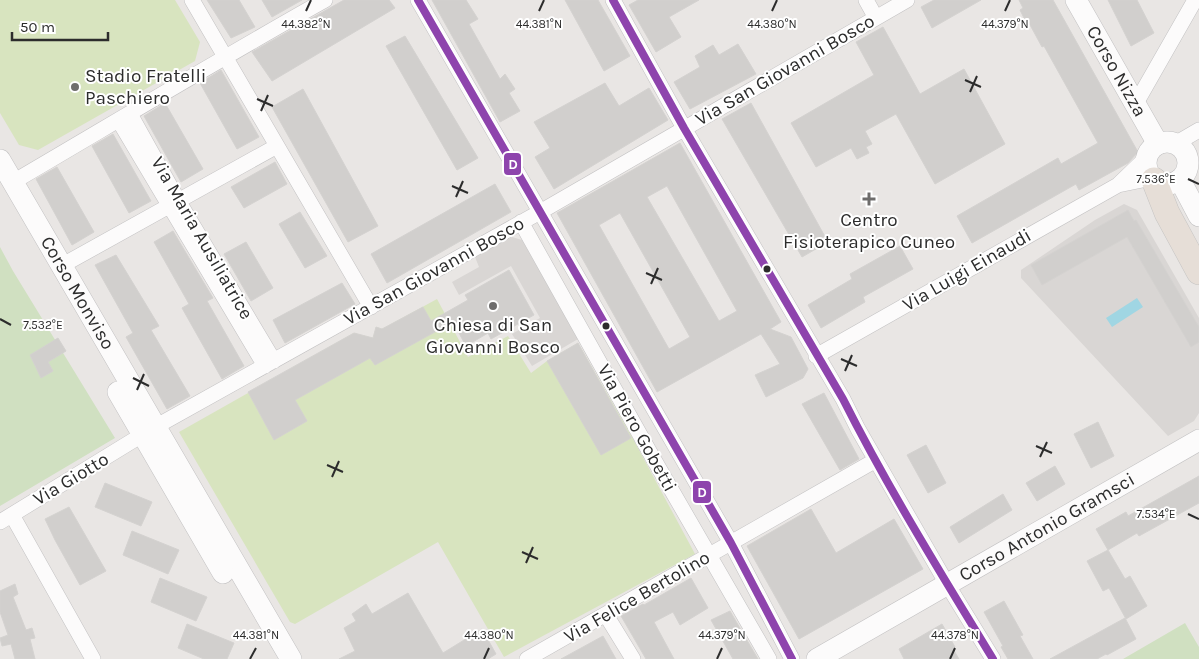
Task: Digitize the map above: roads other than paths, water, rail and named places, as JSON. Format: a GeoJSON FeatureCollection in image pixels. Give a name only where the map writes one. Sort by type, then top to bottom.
{"type":"FeatureCollection","features":[{"type":"Feature","properties":{"kind":"highway"},"geometry":{"type":"LineString","coordinates":[[1157,161],[1167,213],[1199,272]]}},
{"type":"Feature","properties":{"kind":"main road","name":"Corso Nizza"},"geometry":{"type":"LineString","coordinates":[[1076,0],[1135,105],[1157,161],[1185,152],[1188,164],[1184,176],[1180,180]]}},
{"type":"Feature","properties":{"kind":"main road","name":"Corso Monviso"},"geometry":{"type":"LineString","coordinates":[[0,160],[6,184],[148,431]]}},
{"type":"Feature","properties":{"kind":"main road"},"geometry":{"type":"LineString","coordinates":[[1157,161],[1164,184],[1175,183],[1180,180],[1199,216]]}},
{"type":"Feature","properties":{"kind":"main road","name":"Corso Monviso"},"geometry":{"type":"LineString","coordinates":[[6,184],[61,266],[148,431]]}},
{"type":"Feature","properties":{"kind":"main road"},"geometry":{"type":"LineString","coordinates":[[148,431],[274,659]]}},
{"type":"Feature","properties":{"kind":"main road"},"geometry":{"type":"LineString","coordinates":[[148,431],[290,659]]}},
{"type":"Feature","properties":{"kind":"main road","name":"Corso Antonio Gramsci"},"geometry":{"type":"LineString","coordinates":[[818,659],[1199,440]]}},
{"type":"Feature","properties":{"kind":"street"},"geometry":{"type":"LineString","coordinates":[[192,0],[371,307]]}},
{"type":"Feature","properties":{"kind":"street"},"geometry":{"type":"LineString","coordinates":[[6,184],[124,118],[225,57],[326,0]]}},
{"type":"Feature","properties":{"kind":"street","name":"Via Piero Gobetti"},"geometry":{"type":"LineString","coordinates":[[418,0],[731,543],[792,659]]}},
{"type":"Feature","properties":{"kind":"street"},"geometry":{"type":"LineString","coordinates":[[614,0],[684,128],[816,356],[843,399],[947,584],[993,659]]}},
{"type":"Feature","properties":{"kind":"street"},"geometry":{"type":"LineString","coordinates":[[866,0],[876,18]]}},
{"type":"Feature","properties":{"kind":"street","name":"Via San Giovanni Bosco"},"geometry":{"type":"LineString","coordinates":[[148,431],[540,212],[907,0]]}},
{"type":"Feature","properties":{"kind":"street"},"geometry":{"type":"LineString","coordinates":[[1135,105],[1194,0]]}},
{"type":"Feature","properties":{"kind":"street","name":"Via Maria Ausiliatrice"},"geometry":{"type":"LineString","coordinates":[[124,118],[269,363]]}},
{"type":"Feature","properties":{"kind":"street"},"geometry":{"type":"LineString","coordinates":[[1157,161],[1199,130]]}},
{"type":"Feature","properties":{"kind":"street"},"geometry":{"type":"LineString","coordinates":[[61,266],[277,146]]}},
{"type":"Feature","properties":{"kind":"street","name":"Via Luigi Einaudi"},"geometry":{"type":"LineString","coordinates":[[816,356],[1157,161]]}},
{"type":"Feature","properties":{"kind":"street","name":"Via Luigi Einaudi"},"geometry":{"type":"LineString","coordinates":[[1118,185],[1157,161]]}},
{"type":"Feature","properties":{"kind":"street","name":"Via Piero Gobetti"},"geometry":{"type":"LineString","coordinates":[[521,222],[769,659]]}},
{"type":"Feature","properties":{"kind":"street","name":"Via Giotto"},"geometry":{"type":"LineString","coordinates":[[6,518],[148,431]]}},
{"type":"Feature","properties":{"kind":"street","name":"Via Felice Bertolino"},"geometry":{"type":"LineString","coordinates":[[527,659],[876,460]]}},
{"type":"Feature","properties":{"kind":"street"},"geometry":{"type":"LineString","coordinates":[[6,518],[94,659]]}},
{"type":"Feature","properties":{"kind":"street"},"geometry":{"type":"LineString","coordinates":[[606,615],[633,659]]}},
{"type":"Feature","properties":{"kind":"water"},"geometry":{"type":"Polygon","coordinates":[[[1137,298],[1143,307],[1112,327],[1106,318],[1137,298]]]}},
{"type":"Feature","properties":{"kind":"place","name":"Stadio Fratelli Paschiero"},"geometry":{"type":"Point","coordinates":[75,87]}},
{"type":"Feature","properties":{"kind":"place","name":"Centro Fisioterapico Cuneo"},"geometry":{"type":"Point","coordinates":[869,199]}},
{"type":"Feature","properties":{"kind":"place","name":"Chiesa di San Giovanni Bosco"},"geometry":{"type":"Point","coordinates":[493,306]}}]}
